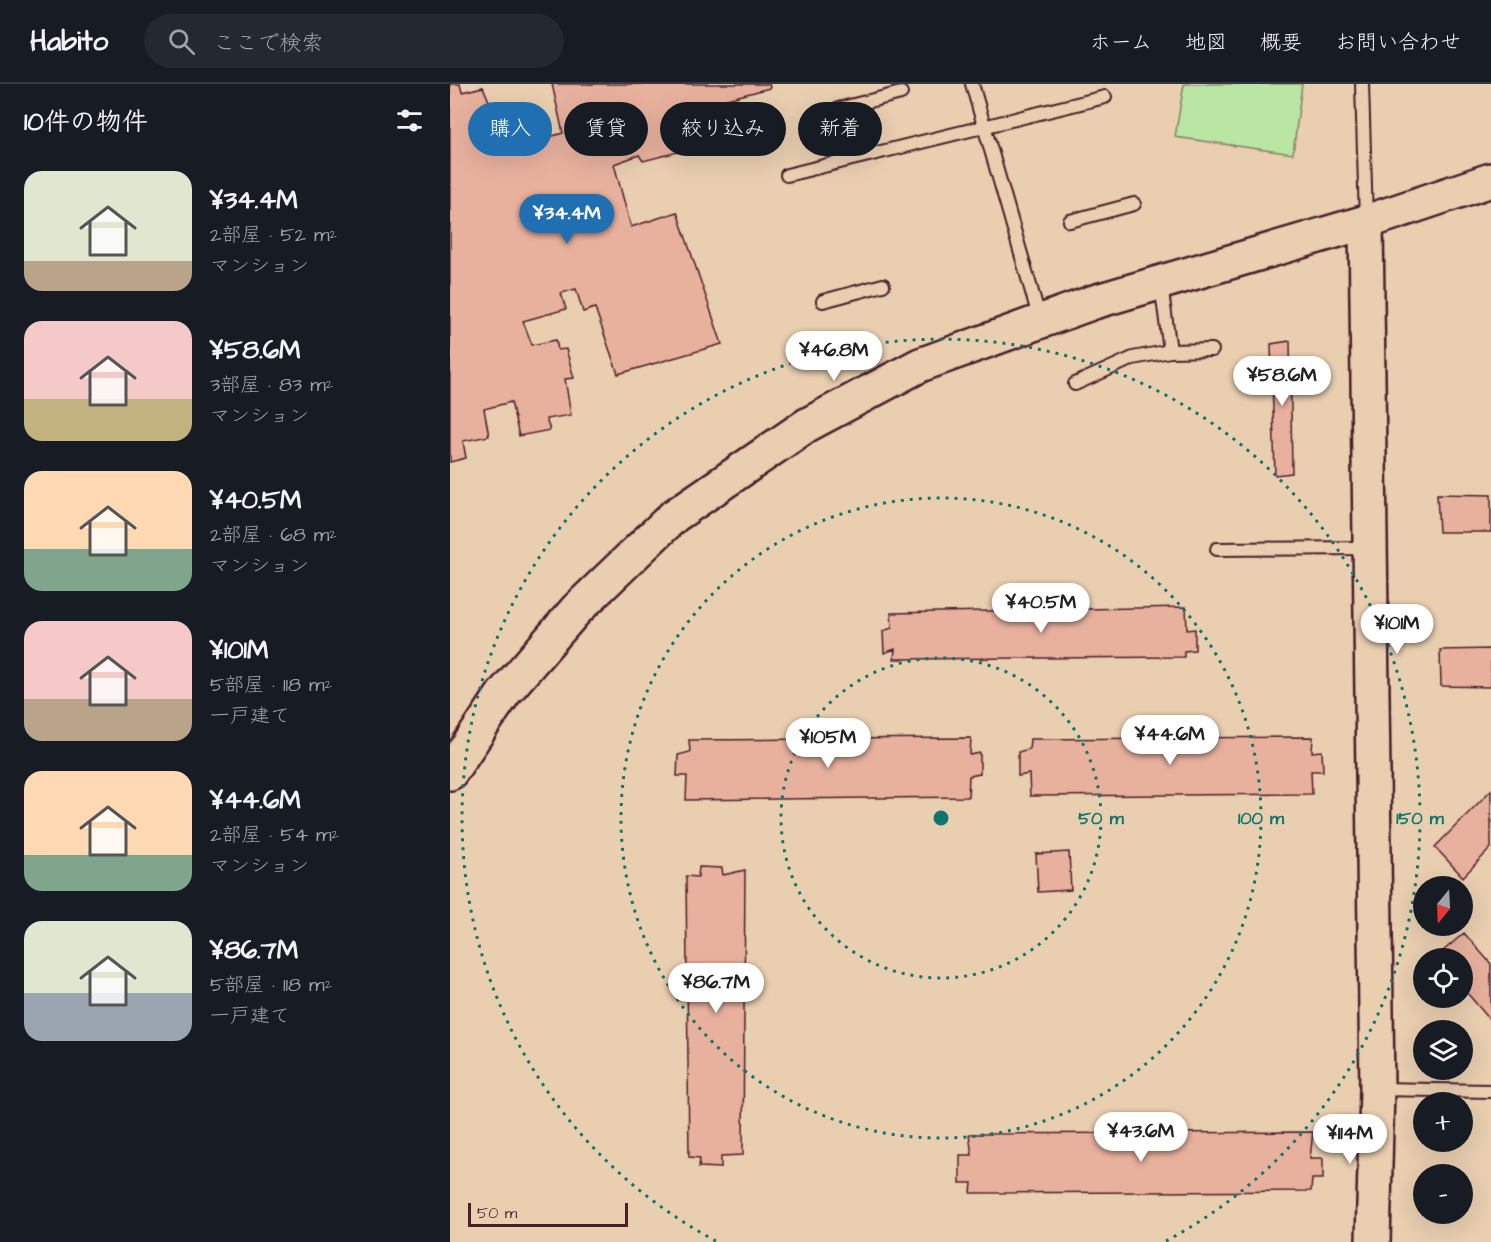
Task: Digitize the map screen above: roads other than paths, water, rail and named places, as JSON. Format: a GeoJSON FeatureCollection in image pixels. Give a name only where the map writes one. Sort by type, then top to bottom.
{"type":"FeatureCollection","features":[{"type":"Feature","properties":{"kind":"street"},"geometry":{"type":"LineString","coordinates":[[450,772],[504,693],[576,610],[674,516],[807,425],[920,365],[1040,321],[1094,302],[1366,222],[1491,180]]}},
{"type":"Feature","properties":{"kind":"street"},"geometry":{"type":"LineString","coordinates":[[1366,222],[1377,1089],[1373,1242]]}},
{"type":"Feature","properties":{"kind":"lane"},"geometry":{"type":"LineString","coordinates":[[972,84],[1040,321]]}},
{"type":"Feature","properties":{"kind":"lane"},"geometry":{"type":"LineString","coordinates":[[1362,84],[1366,222]]}},
{"type":"Feature","properties":{"kind":"lane"},"geometry":{"type":"LineString","coordinates":[[863,102],[901,93]]}},
{"type":"Feature","properties":{"kind":"lane"},"geometry":{"type":"LineString","coordinates":[[787,175],[1105,97]]}},
{"type":"Feature","properties":{"kind":"lane"},"geometry":{"type":"LineString","coordinates":[[1070,220],[1134,204]]}},
{"type":"Feature","properties":{"kind":"lane"},"geometry":{"type":"LineString","coordinates":[[1161,282],[1170,351]]}},
{"type":"Feature","properties":{"kind":"lane"},"geometry":{"type":"LineString","coordinates":[[823,301],[883,285]]}},
{"type":"Feature","properties":{"kind":"lane"},"geometry":{"type":"LineString","coordinates":[[1075,384],[1133,358],[1170,351],[1212,350]]}},
{"type":"Feature","properties":{"kind":"lane"},"geometry":{"type":"LineString","coordinates":[[1217,549],[1370,548]]}},
{"type":"Feature","properties":{"kind":"lane"},"geometry":{"type":"LineString","coordinates":[[1377,1089],[1491,1091]]}}]}
